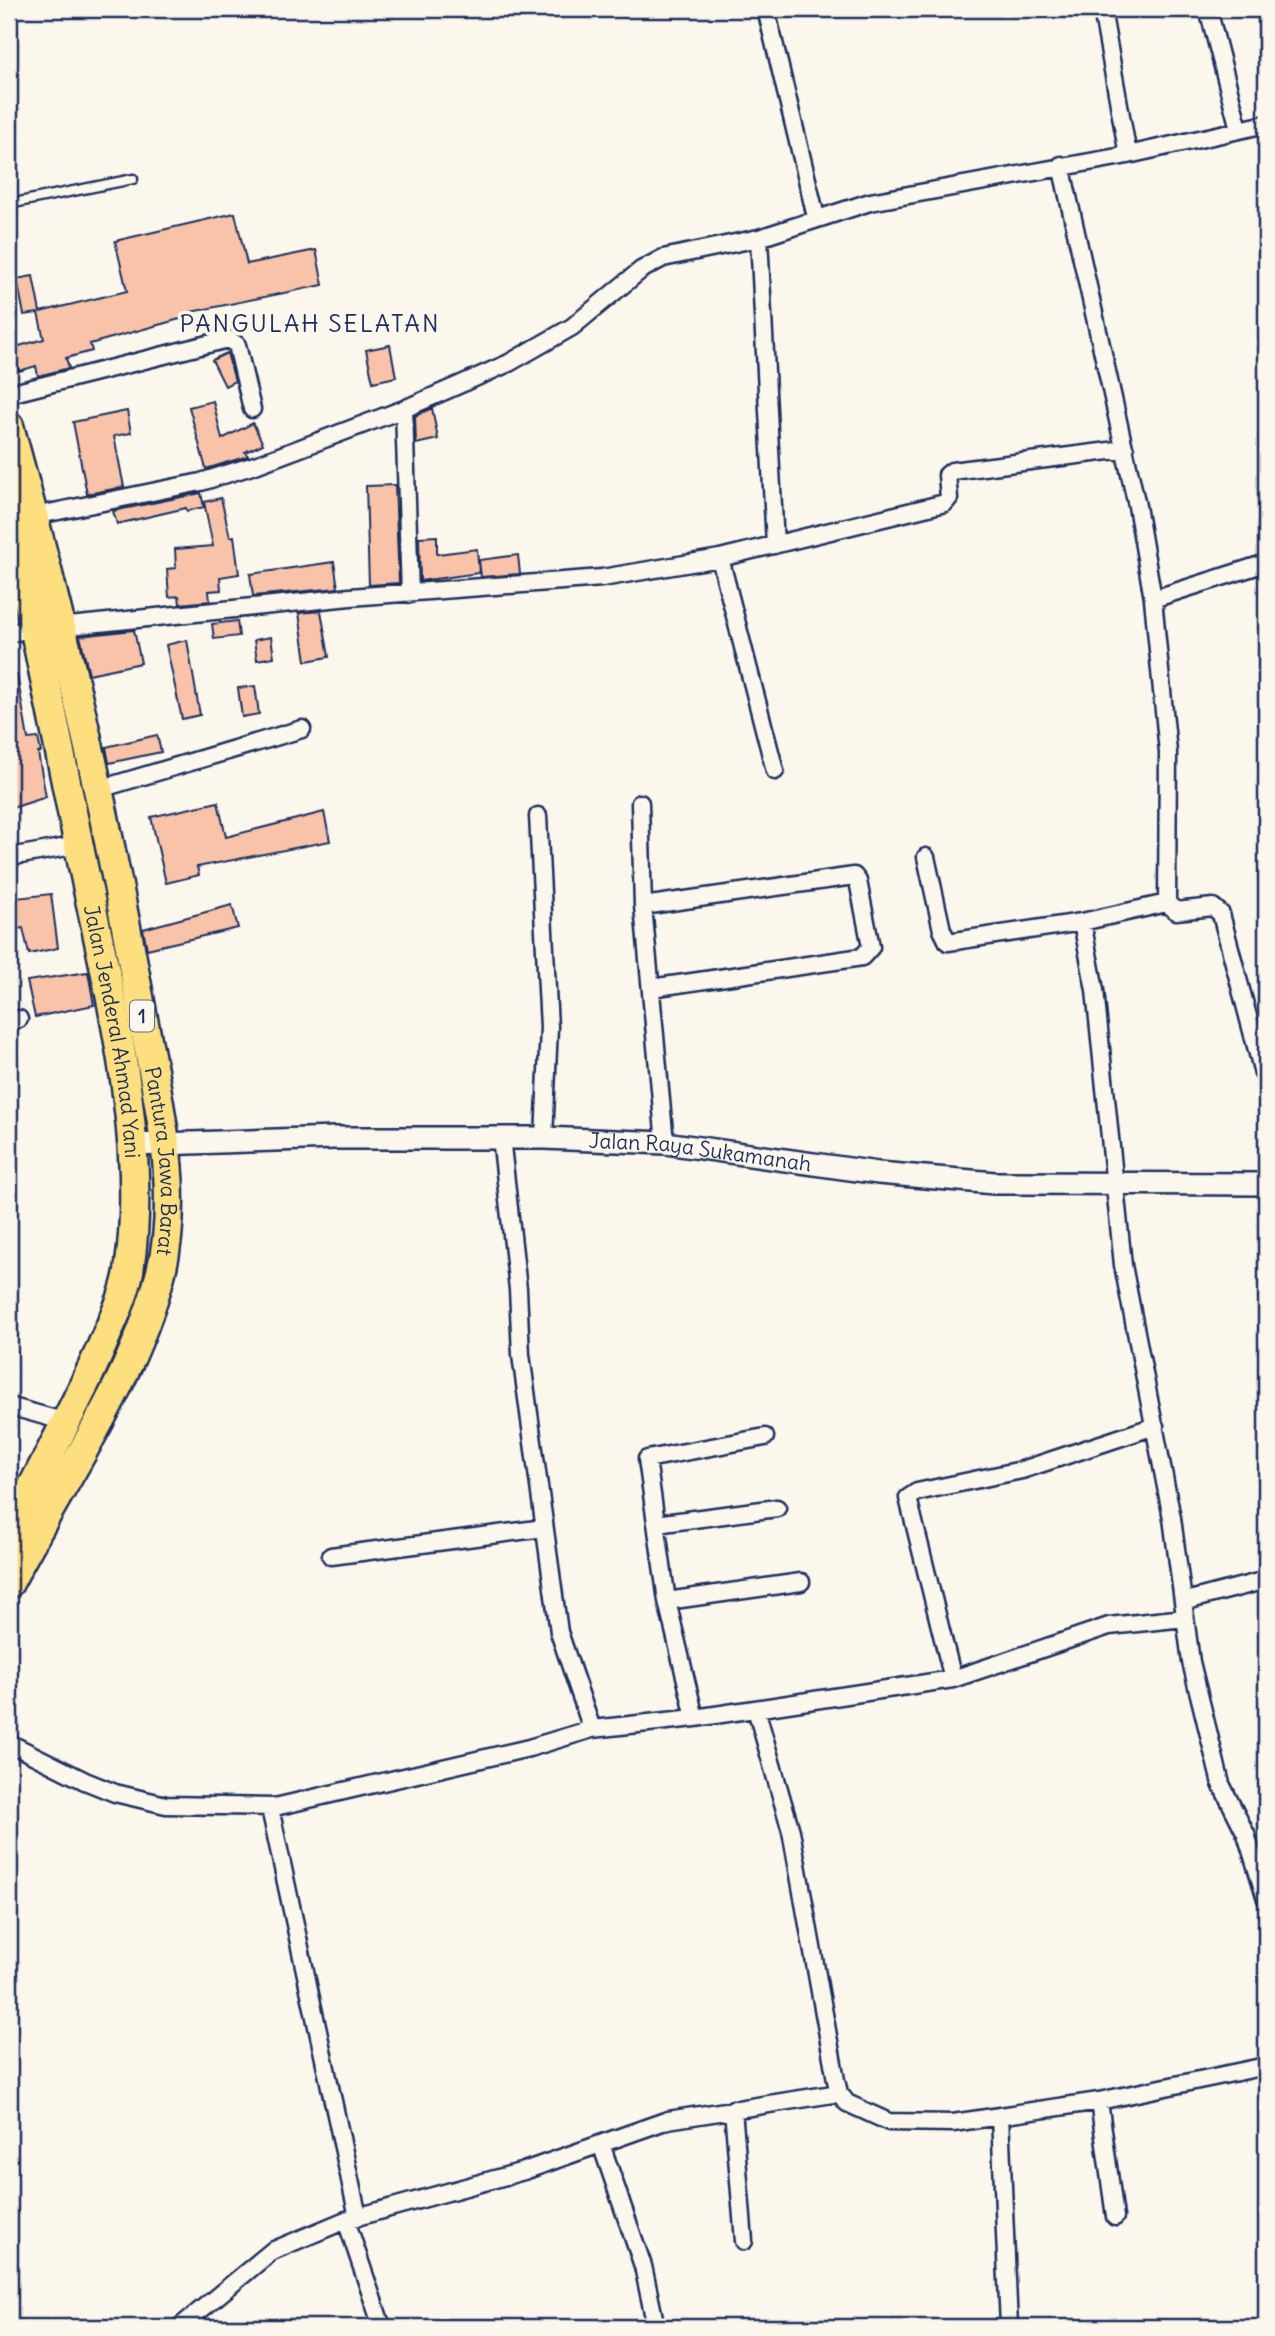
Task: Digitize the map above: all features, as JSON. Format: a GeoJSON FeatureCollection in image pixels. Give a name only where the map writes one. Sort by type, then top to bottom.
{"type":"FeatureCollection","features":[{"type":"Feature","properties":{"kind":"highway","name":"Pantura Jawa Barat"},"geometry":{"type":"LineString","coordinates":[[9,425],[35,630],[96,790],[132,958],[164,1143],[168,1231],[162,1270],[151,1305],[118,1382],[9,1583]]}},
{"type":"Feature","properties":{"kind":"highway","name":"Jalan Jenderal Ahmad Yani"},"geometry":{"type":"LineString","coordinates":[[9,1532],[96,1360],[128,1274],[135,1188],[132,1145],[106,975],[35,630]]}},
{"type":"Feature","properties":{"kind":"street"},"geometry":{"type":"LineString","coordinates":[[766,9],[816,217]]}},
{"type":"Feature","properties":{"kind":"street"},"geometry":{"type":"LineString","coordinates":[[1102,9],[1128,155]]}},
{"type":"Feature","properties":{"kind":"street"},"geometry":{"type":"LineString","coordinates":[[1208,9],[1240,129]]}},
{"type":"Feature","properties":{"kind":"street"},"geometry":{"type":"LineString","coordinates":[[21,514],[201,482],[258,464],[404,409],[509,363],[572,327],[641,270],[663,258],[759,238],[816,217],[870,202],[1061,165],[1128,155],[1266,124]]}},
{"type":"Feature","properties":{"kind":"street"},"geometry":{"type":"LineString","coordinates":[[1061,165],[1125,449],[1153,599],[1168,752],[1167,902],[1176,911],[1213,907],[1221,914],[1263,1073]]}},
{"type":"Feature","properties":{"kind":"street"},"geometry":{"type":"LineString","coordinates":[[759,238],[775,545]]}},
{"type":"Feature","properties":{"kind":"street"},"geometry":{"type":"LineString","coordinates":[[9,394],[228,339],[237,345],[251,409]]}},
{"type":"Feature","properties":{"kind":"street"},"geometry":{"type":"LineString","coordinates":[[404,409],[410,594]]}},
{"type":"Feature","properties":{"kind":"street"},"geometry":{"type":"LineString","coordinates":[[35,630],[350,597],[602,578],[720,558],[947,503],[947,475],[952,471],[1125,449]]}},
{"type":"Feature","properties":{"kind":"street"},"geometry":{"type":"LineString","coordinates":[[720,558],[775,771]]}},
{"type":"Feature","properties":{"kind":"street"},"geometry":{"type":"LineString","coordinates":[[1153,599],[1266,564]]}},
{"type":"Feature","properties":{"kind":"street"},"geometry":{"type":"LineString","coordinates":[[96,790],[302,729]]}},
{"type":"Feature","properties":{"kind":"street"},"geometry":{"type":"LineString","coordinates":[[640,803],[643,906],[665,1143]]}},
{"type":"Feature","properties":{"kind":"street"},"geometry":{"type":"LineString","coordinates":[[538,816],[548,1027],[544,1138]]}},
{"type":"Feature","properties":{"kind":"street"},"geometry":{"type":"LineString","coordinates":[[9,857],[79,845]]}},
{"type":"Feature","properties":{"kind":"street"},"geometry":{"type":"LineString","coordinates":[[926,857],[942,930],[948,942],[1082,922],[1167,902]]}},
{"type":"Feature","properties":{"kind":"street"},"geometry":{"type":"LineString","coordinates":[[643,906],[854,876],[858,881],[872,947],[862,957],[651,988]]}},
{"type":"Feature","properties":{"kind":"street"},"geometry":{"type":"LineString","coordinates":[[1082,922],[1095,990],[1123,1265],[1155,1426],[1191,1662],[1221,1784],[1245,1834],[1266,1899]]}},
{"type":"Feature","properties":{"kind":"street"},"geometry":{"type":"LineString","coordinates":[[500,1137],[518,1289],[521,1355],[531,1408],[559,1632],[592,1729]]}},
{"type":"Feature","properties":{"kind":"street","name":"Jalan Raya Sukamanah"},"geometry":{"type":"LineString","coordinates":[[132,1145],[544,1138],[665,1143],[924,1178],[995,1183],[1266,1184]]}},
{"type":"Feature","properties":{"kind":"street"},"geometry":{"type":"LineString","coordinates":[[9,1406],[66,1422]]}},
{"type":"Feature","properties":{"kind":"street"},"geometry":{"type":"LineString","coordinates":[[953,1679],[908,1498],[917,1492],[1022,1470],[1155,1426]]}},
{"type":"Feature","properties":{"kind":"street"},"geometry":{"type":"LineString","coordinates":[[695,1718],[667,1601],[647,1459],[765,1437]]}},
{"type":"Feature","properties":{"kind":"street"},"geometry":{"type":"LineString","coordinates":[[656,1524],[778,1508]]}},
{"type":"Feature","properties":{"kind":"street"},"geometry":{"type":"LineString","coordinates":[[331,1556],[544,1528]]}},
{"type":"Feature","properties":{"kind":"street"},"geometry":{"type":"LineString","coordinates":[[9,1743],[85,1782],[115,1793],[166,1805],[270,1808],[419,1775],[592,1729],[695,1718],[953,1679],[1109,1626],[1185,1609],[1266,1580]]}},
{"type":"Feature","properties":{"kind":"street"},"geometry":{"type":"LineString","coordinates":[[667,1601],[801,1582]]}},
{"type":"Feature","properties":{"kind":"street"},"geometry":{"type":"LineString","coordinates":[[756,1709],[791,1831],[839,2093],[847,2104],[889,2122],[953,2123],[1099,2101],[1266,2066]]}},
{"type":"Feature","properties":{"kind":"street"},"geometry":{"type":"LineString","coordinates":[[270,1808],[352,2218],[382,2327]]}},
{"type":"Feature","properties":{"kind":"street"},"geometry":{"type":"LineString","coordinates":[[180,2327],[272,2251],[352,2218],[524,2171],[668,2120],[839,2093]]}},
{"type":"Feature","properties":{"kind":"street"},"geometry":{"type":"LineString","coordinates":[[1099,2101],[1115,2217]]}},
{"type":"Feature","properties":{"kind":"street"},"geometry":{"type":"LineString","coordinates":[[733,2109],[744,2241]]}},
{"type":"Feature","properties":{"kind":"street"},"geometry":{"type":"LineString","coordinates":[[1000,2116],[1009,2327]]}},
{"type":"Feature","properties":{"kind":"street"},"geometry":{"type":"LineString","coordinates":[[601,2144],[643,2266],[656,2327]]}},
{"type":"Feature","properties":{"kind":"lane"},"geometry":{"type":"LineString","coordinates":[[9,204],[133,179]]}},
{"type":"Feature","properties":{"kind":"building"},"geometry":{"type":"Polygon","coordinates":[[[235,213],[247,264],[316,250],[323,285],[186,313],[187,317],[90,344],[92,351],[66,358],[69,368],[38,376],[36,366],[19,371],[12,348],[44,339],[38,313],[24,315],[17,279],[33,276],[40,312],[127,291],[115,241],[235,213]]]}},
{"type":"Feature","properties":{"kind":"building"},"geometry":{"type":"Polygon","coordinates":[[[390,345],[396,377],[373,382],[366,350],[390,345]]]}},
{"type":"Feature","properties":{"kind":"building"},"geometry":{"type":"Polygon","coordinates":[[[227,353],[235,381],[225,386],[212,360],[227,353]]]}},
{"type":"Feature","properties":{"kind":"building"},"geometry":{"type":"Polygon","coordinates":[[[213,401],[222,439],[253,423],[263,444],[245,452],[248,456],[206,469],[189,407],[213,401]]]}},
{"type":"Feature","properties":{"kind":"building"},"geometry":{"type":"Polygon","coordinates":[[[432,408],[438,439],[416,444],[415,416],[432,408]]]}},
{"type":"Feature","properties":{"kind":"building"},"geometry":{"type":"Polygon","coordinates":[[[127,411],[131,433],[114,436],[124,487],[87,494],[73,422],[127,411]]]}},
{"type":"Feature","properties":{"kind":"building"},"geometry":{"type":"Polygon","coordinates":[[[395,485],[399,583],[369,585],[366,486],[395,485]]]}},
{"type":"Feature","properties":{"kind":"building"},"geometry":{"type":"Polygon","coordinates":[[[201,493],[204,507],[187,511],[186,508],[117,524],[113,511],[201,493]]]}},
{"type":"Feature","properties":{"kind":"building"},"geometry":{"type":"Polygon","coordinates":[[[221,498],[230,537],[234,536],[239,574],[220,577],[221,590],[209,591],[210,601],[180,604],[179,596],[169,597],[167,569],[176,568],[175,549],[213,546],[204,502],[221,498]]]}},
{"type":"Feature","properties":{"kind":"building"},"geometry":{"type":"Polygon","coordinates":[[[437,536],[437,554],[477,549],[479,573],[420,581],[419,537],[437,536]]]}},
{"type":"Feature","properties":{"kind":"building"},"geometry":{"type":"Polygon","coordinates":[[[518,555],[520,574],[481,577],[479,560],[518,555]]]}},
{"type":"Feature","properties":{"kind":"building"},"geometry":{"type":"Polygon","coordinates":[[[334,562],[338,588],[253,596],[250,574],[334,562]]]}},
{"type":"Feature","properties":{"kind":"building"},"geometry":{"type":"Polygon","coordinates":[[[321,611],[329,657],[306,661],[299,613],[321,611]]]}},
{"type":"Feature","properties":{"kind":"building"},"geometry":{"type":"Polygon","coordinates":[[[237,621],[239,636],[214,639],[212,624],[237,621]]]}},
{"type":"Feature","properties":{"kind":"building"},"geometry":{"type":"Polygon","coordinates":[[[134,630],[141,663],[89,674],[80,636],[134,630]]]}},
{"type":"Feature","properties":{"kind":"building"},"geometry":{"type":"Polygon","coordinates":[[[271,637],[274,657],[257,660],[254,640],[271,637]]]}},
{"type":"Feature","properties":{"kind":"building"},"geometry":{"type":"Polygon","coordinates":[[[187,640],[200,715],[182,719],[166,645],[187,640]]]}},
{"type":"Feature","properties":{"kind":"building"},"geometry":{"type":"Polygon","coordinates":[[[17,675],[28,739],[38,738],[46,797],[9,809],[9,676],[17,675]]]}},
{"type":"Feature","properties":{"kind":"building"},"geometry":{"type":"Polygon","coordinates":[[[255,686],[259,714],[242,717],[238,688],[255,686]]]}},
{"type":"Feature","properties":{"kind":"building"},"geometry":{"type":"Polygon","coordinates":[[[157,735],[161,752],[109,763],[106,747],[157,735]]]}},
{"type":"Feature","properties":{"kind":"building"},"geometry":{"type":"Polygon","coordinates":[[[218,802],[226,837],[324,812],[330,841],[197,867],[199,875],[166,883],[151,817],[218,802]]]}},
{"type":"Feature","properties":{"kind":"building"},"geometry":{"type":"Polygon","coordinates":[[[51,894],[58,948],[29,954],[23,928],[9,930],[9,909],[18,907],[16,898],[51,894]]]}},
{"type":"Feature","properties":{"kind":"building"},"geometry":{"type":"Polygon","coordinates":[[[232,905],[238,928],[147,949],[143,929],[232,905]]]}},
{"type":"Feature","properties":{"kind":"building"},"geometry":{"type":"Polygon","coordinates":[[[88,972],[94,1005],[35,1017],[27,981],[88,972]]]}},
{"type":"Feature","properties":{"kind":"district","name":"PANGULAH SELATAN"},"geometry":{"type":"Point","coordinates":[310,323]}}]}
